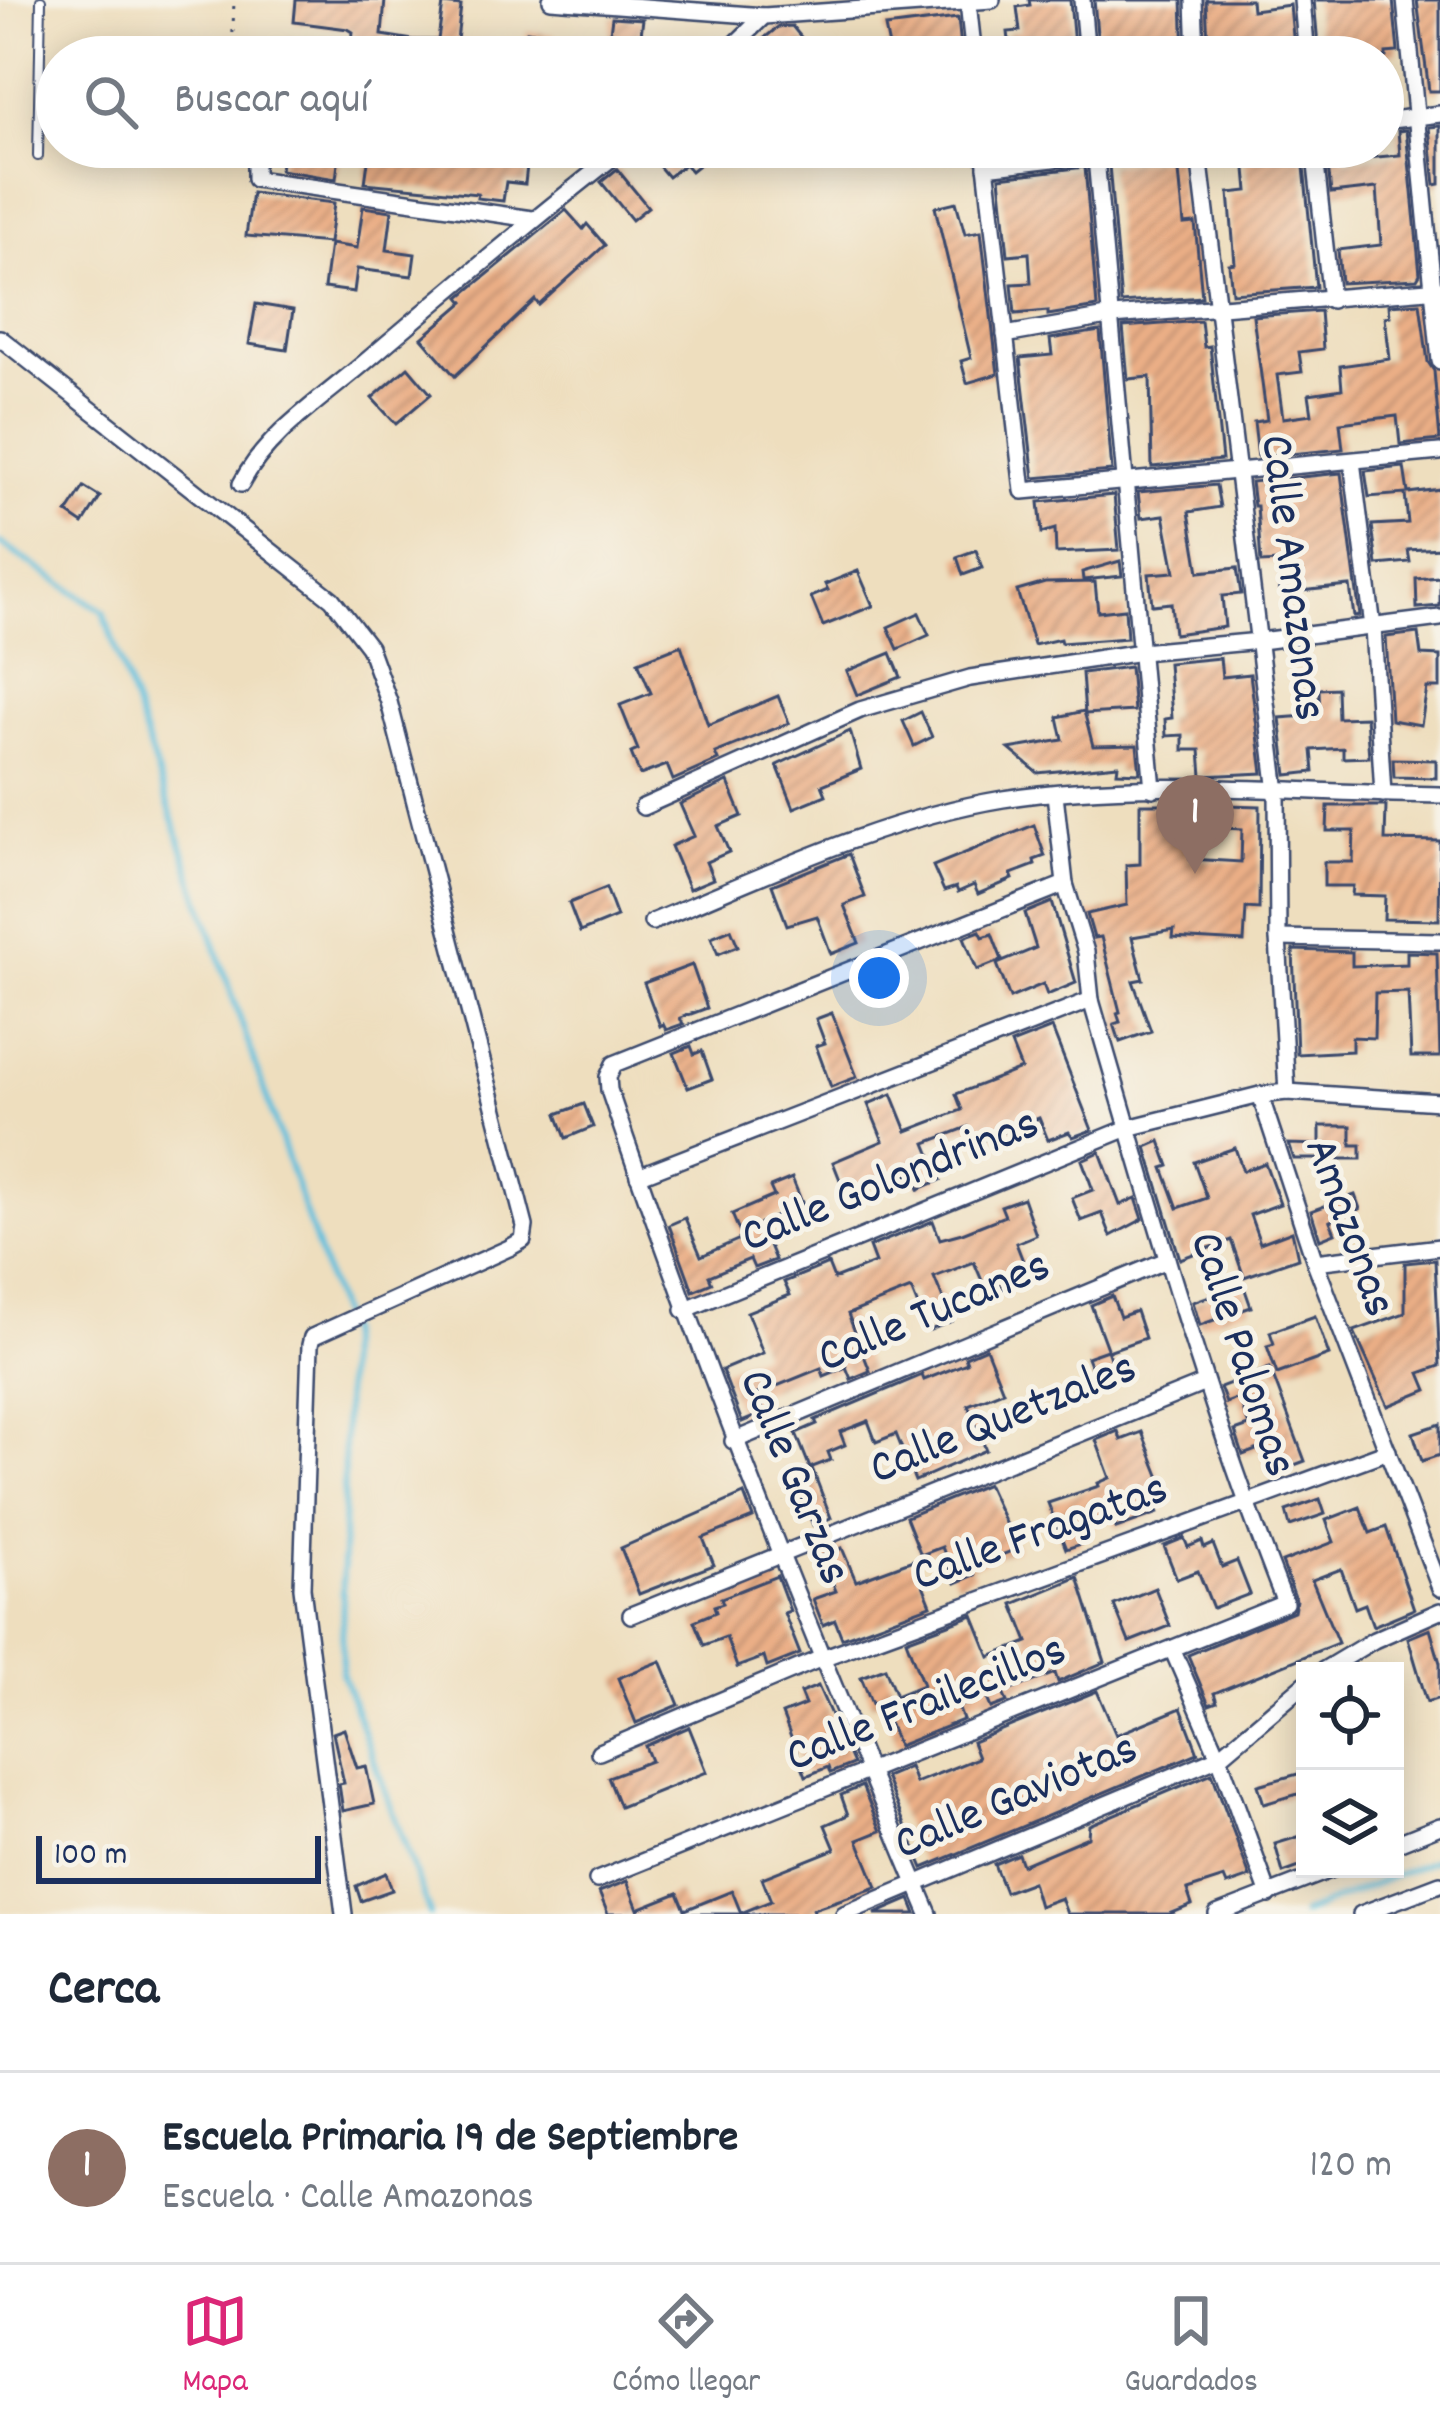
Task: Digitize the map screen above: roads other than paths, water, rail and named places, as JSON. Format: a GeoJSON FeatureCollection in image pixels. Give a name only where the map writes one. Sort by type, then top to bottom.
{"type":"FeatureCollection","features":[{"type":"Feature","properties":{"kind":"street"},"geometry":{"type":"LineString","coordinates":[[551,0],[764,16],[992,0]]}},
{"type":"Feature","properties":{"kind":"street"},"geometry":{"type":"LineString","coordinates":[[1082,0],[1085,36]]}},
{"type":"Feature","properties":{"kind":"street"},"geometry":{"type":"LineString","coordinates":[[1194,0],[1195,36]]}},
{"type":"Feature","properties":{"kind":"street"},"geometry":{"type":"LineString","coordinates":[[1302,0],[1305,36]]}},
{"type":"Feature","properties":{"kind":"street"},"geometry":{"type":"LineString","coordinates":[[1406,0],[1440,361]]}},
{"type":"Feature","properties":{"kind":"street"},"geometry":{"type":"LineString","coordinates":[[968,2],[972,36]]}},
{"type":"Feature","properties":{"kind":"street"},"geometry":{"type":"LineString","coordinates":[[744,36],[764,16]]}},
{"type":"Feature","properties":{"kind":"street"},"geometry":{"type":"LineString","coordinates":[[1404,118],[1440,114]]}},
{"type":"Feature","properties":{"kind":"street"},"geometry":{"type":"LineString","coordinates":[[255,168],[255,179],[532,220]]}},
{"type":"Feature","properties":{"kind":"street"},"geometry":{"type":"LineString","coordinates":[[242,484],[251,466],[298,420],[599,168]]}},
{"type":"Feature","properties":{"kind":"street"},"geometry":{"type":"LineString","coordinates":[[986,168],[1023,491],[1440,452]]}},
{"type":"Feature","properties":{"kind":"street"},"geometry":{"type":"LineString","coordinates":[[1097,168],[1154,789]]}},
{"type":"Feature","properties":{"kind":"street","name":"Calle Amazonas"},"geometry":{"type":"LineString","coordinates":[[1200,168],[1277,792],[1278,938],[1287,1092]]}},
{"type":"Feature","properties":{"kind":"street"},"geometry":{"type":"LineString","coordinates":[[1316,168],[1331,301]]}},
{"type":"Feature","properties":{"kind":"street"},"geometry":{"type":"LineString","coordinates":[[1005,335],[1113,316],[1435,289]]}},
{"type":"Feature","properties":{"kind":"street"},"geometry":{"type":"LineString","coordinates":[[0,338],[332,599],[369,647],[389,702],[525,1226],[523,1240],[509,1248],[312,1337],[302,1588],[344,1914]]}},
{"type":"Feature","properties":{"kind":"street"},"geometry":{"type":"LineString","coordinates":[[1352,461],[1373,627],[1383,794]]}},
{"type":"Feature","properties":{"kind":"street"},"geometry":{"type":"LineString","coordinates":[[643,807],[860,710],[970,678],[1141,652],[1440,617]]}},
{"type":"Feature","properties":{"kind":"street"},"geometry":{"type":"LineString","coordinates":[[652,922],[842,844],[1004,799],[1154,789],[1440,795]]}},
{"type":"Feature","properties":{"kind":"street","name":"Calle Palomas"},"geometry":{"type":"LineString","coordinates":[[1055,794],[1065,884],[1085,952],[1090,1000],[1205,1383],[1285,1603]]}},
{"type":"Feature","properties":{"kind":"street","name":"Calle Garzas"},"geometry":{"type":"LineString","coordinates":[[928,1914],[733,1441],[638,1176],[608,1076],[614,1064],[1065,884]]}},
{"type":"Feature","properties":{"kind":"street"},"geometry":{"type":"LineString","coordinates":[[1278,938],[1440,941]]}},
{"type":"Feature","properties":{"kind":"street"},"geometry":{"type":"LineString","coordinates":[[638,1176],[1090,1000]]}},
{"type":"Feature","properties":{"kind":"street","name":"Calle Golondrinas"},"geometry":{"type":"LineString","coordinates":[[684,1310],[1128,1128],[1287,1092],[1440,1102]]}},
{"type":"Feature","properties":{"kind":"street","name":"Amazonas"},"geometry":{"type":"LineString","coordinates":[[1260,1095],[1315,1262],[1440,1588]]}},
{"type":"Feature","properties":{"kind":"street"},"geometry":{"type":"LineString","coordinates":[[1315,1262],[1440,1247]]}},
{"type":"Feature","properties":{"kind":"street","name":"Calle Tucanes"},"geometry":{"type":"LineString","coordinates":[[733,1441],[1167,1260]]}},
{"type":"Feature","properties":{"kind":"street","name":"Calle Quetzales"},"geometry":{"type":"LineString","coordinates":[[632,1615],[1205,1383]]}},
{"type":"Feature","properties":{"kind":"street","name":"Calle Fragatas"},"geometry":{"type":"LineString","coordinates":[[599,1751],[822,1658],[1388,1450]]}},
{"type":"Feature","properties":{"kind":"street","name":"Calle Frailecillos"},"geometry":{"type":"LineString","coordinates":[[597,1880],[1285,1603]]}},
{"type":"Feature","properties":{"kind":"street"},"geometry":{"type":"LineString","coordinates":[[1337,1662],[1374,1640],[1440,1612]]}},
{"type":"Feature","properties":{"kind":"street"},"geometry":{"type":"LineString","coordinates":[[1173,1651],[1220,1757],[1268,1895]]}},
{"type":"Feature","properties":{"kind":"street","name":"Calle Gaviotas"},"geometry":{"type":"LineString","coordinates":[[844,1914],[1220,1757],[1296,1692]]}},
{"type":"Feature","properties":{"kind":"street"},"geometry":{"type":"LineString","coordinates":[[1404,1840],[1440,1826]]}},
{"type":"Feature","properties":{"kind":"street"},"geometry":{"type":"LineString","coordinates":[[1217,1914],[1310,1878]]}},
{"type":"Feature","properties":{"kind":"street"},"geometry":{"type":"LineString","coordinates":[[1361,1914],[1440,1885]]}},
{"type":"Feature","properties":{"kind":"lane"},"geometry":{"type":"LineString","coordinates":[[40,0],[41,36]]}},
{"type":"Feature","properties":{"kind":"waterway"},"geometry":{"type":"LineString","coordinates":[[0,543],[103,611],[345,1331],[342,1673],[430,1914]]}},
{"type":"Feature","properties":{"kind":"waterway"},"geometry":{"type":"LineString","coordinates":[[1302,1914],[1440,1857]]}},
{"type":"Feature","properties":{"kind":"place","name":"Escuela Primaria 19 de Septiembre"},"geometry":{"type":"Point","coordinates":[1195,874]}}]}
